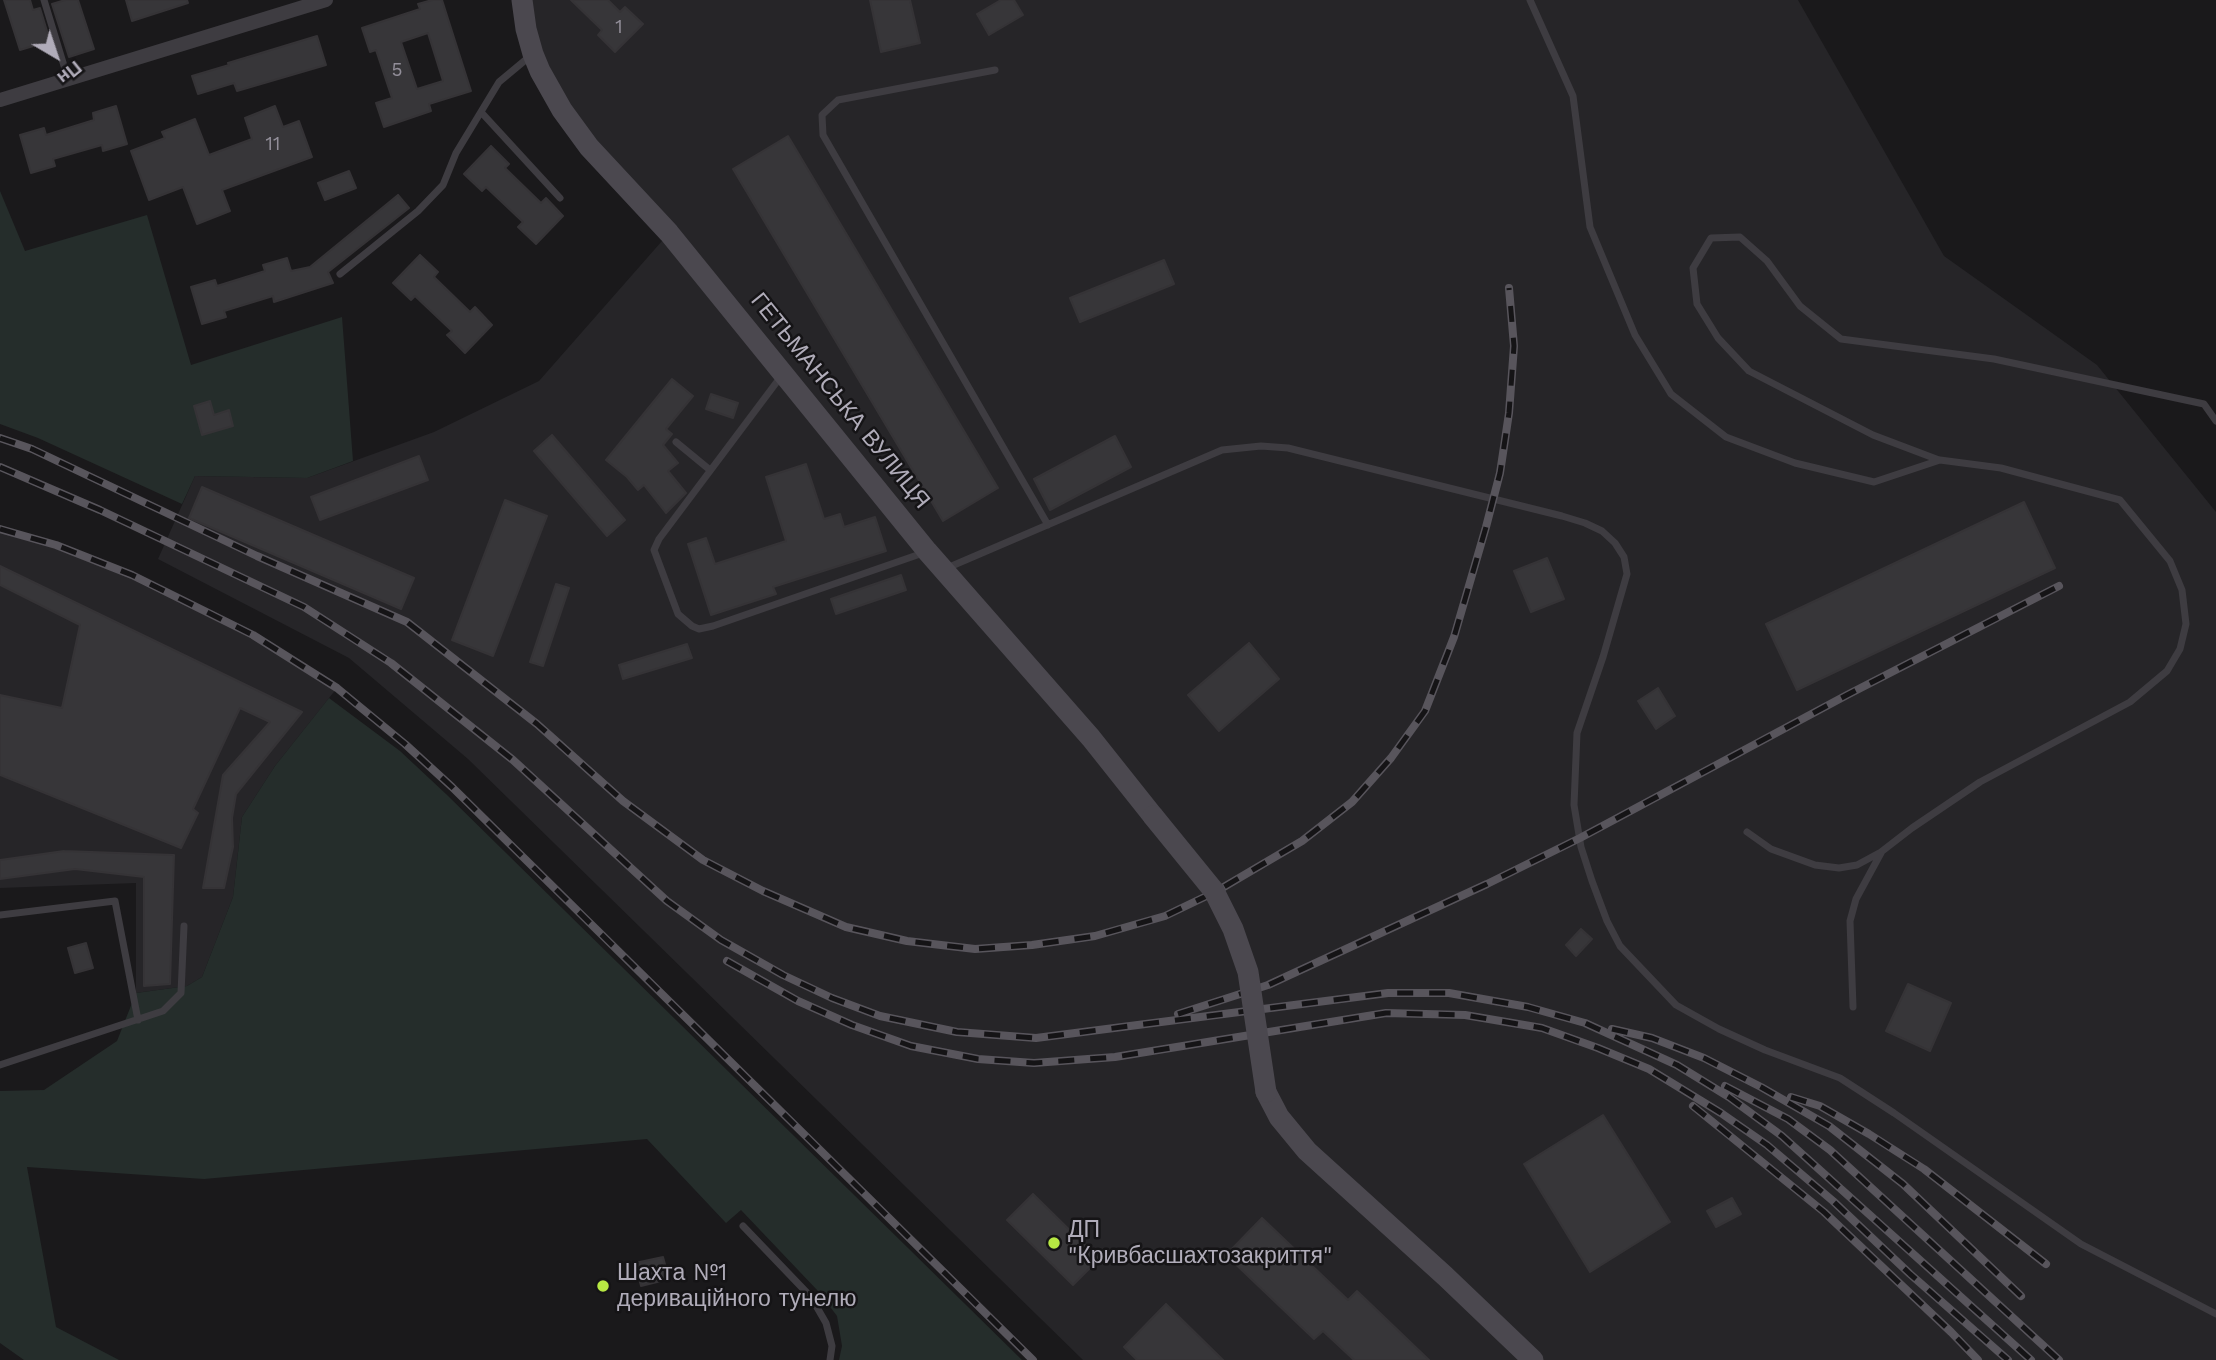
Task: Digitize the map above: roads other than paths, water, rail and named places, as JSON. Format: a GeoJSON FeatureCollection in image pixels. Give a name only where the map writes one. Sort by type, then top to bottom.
{"type":"FeatureCollection","features":[{"type":"Feature","properties":{"kind":"street"},"geometry":{"type":"LineString","coordinates":[[0,100],[297,4],[327,0]]}},
{"type":"Feature","properties":{"kind":"street","name":"ГЕТЬМАНСЬКА ВУЛИЦЯ"},"geometry":{"type":"LineString","coordinates":[[522,0],[533,54],[562,110],[589,147],[669,233],[926,551],[1091,738],[1214,891],[1233,929],[1248,972],[1266,1092],[1279,1117],[1307,1151],[1446,1276],[1533,1360]]}},
{"type":"Feature","properties":{"kind":"lane"},"geometry":{"type":"LineString","coordinates":[[44,0],[68,79]]}},
{"type":"Feature","properties":{"kind":"lane"},"geometry":{"type":"LineString","coordinates":[[1530,0],[1573,96],[1590,227],[1635,335],[1671,394],[1726,437],[1795,463],[1874,482],[1940,460]]}},
{"type":"Feature","properties":{"kind":"lane"},"geometry":{"type":"LineString","coordinates":[[340,274],[418,211],[443,185],[456,153],[499,82],[533,54]]}},
{"type":"Feature","properties":{"kind":"lane"},"geometry":{"type":"LineString","coordinates":[[995,70],[838,100],[822,115],[823,135],[1048,525]]}},
{"type":"Feature","properties":{"kind":"lane"},"geometry":{"type":"LineString","coordinates":[[481,112],[560,198]]}},
{"type":"Feature","properties":{"kind":"lane"},"geometry":{"type":"LineString","coordinates":[[1748,832],[1771,849],[1815,865],[1839,868],[1857,865],[1881,852],[1980,782],[2130,702],[2167,671],[2180,649],[2186,624],[2182,590],[2170,561],[2120,500],[2001,468],[1940,460],[1873,435],[1749,371],[1718,338],[1697,304],[1693,268],[1712,238],[1740,237],[1768,261],[1800,306],[1841,339],[1994,359],[2204,404],[2216,421]]}},
{"type":"Feature","properties":{"kind":"lane"},"geometry":{"type":"LineString","coordinates":[[783,372],[659,539],[654,550],[678,614],[699,629],[713,626],[926,551]]}},
{"type":"Feature","properties":{"kind":"lane"},"geometry":{"type":"LineString","coordinates":[[676,443],[710,470]]}},
{"type":"Feature","properties":{"kind":"lane"},"geometry":{"type":"LineString","coordinates":[[943,570],[1222,450],[1261,446],[1288,449],[1549,513],[1585,523],[1602,531],[1615,543],[1624,557],[1627,574],[1577,733],[1574,805],[1581,847],[1592,881],[1606,920],[1620,946],[1676,1005],[1765,1051],[1840,1078],[2081,1244],[2216,1314]]}},
{"type":"Feature","properties":{"kind":"lane"},"geometry":{"type":"LineString","coordinates":[[1853,1007],[1850,921],[1856,899],[1881,852]]}},
{"type":"Feature","properties":{"kind":"lane"},"geometry":{"type":"LineString","coordinates":[[0,915],[115,901],[138,1020]]}},
{"type":"Feature","properties":{"kind":"lane"},"geometry":{"type":"LineString","coordinates":[[0,1065],[163,1012],[181,993],[184,926]]}},
{"type":"Feature","properties":{"kind":"lane"},"geometry":{"type":"LineString","coordinates":[[743,1226],[811,1297],[826,1323],[832,1346],[830,1360]]}},
{"type":"Feature","properties":{"kind":"railway"},"geometry":{"type":"LineString","coordinates":[[0,438],[32,449],[257,556],[407,622],[537,724],[623,801],[703,860],[763,891],[846,927],[907,941],[975,949],[1032,945],[1095,936],[1165,916],[1217,891],[1302,841],[1352,802],[1391,758],[1425,711],[1454,637],[1500,473],[1509,413],[1514,346],[1509,288]]}},
{"type":"Feature","properties":{"kind":"railway"},"geometry":{"type":"LineString","coordinates":[[0,467],[100,510],[304,607],[391,663],[513,760],[667,901],[721,940],[783,975],[832,998],[880,1016],[957,1032],[1036,1038],[1388,993],[1449,993],[1528,1007],[1585,1023],[1677,1065],[1729,1097],[1782,1136],[2031,1360]]}},
{"type":"Feature","properties":{"kind":"railway"},"geometry":{"type":"LineString","coordinates":[[0,529],[56,545],[132,575],[253,635],[337,688],[452,787],[1033,1360]]}},
{"type":"Feature","properties":{"kind":"railway"},"geometry":{"type":"LineString","coordinates":[[1178,1014],[1268,985],[1487,884],[1580,838],[1847,695],[2059,586]]}},
{"type":"Feature","properties":{"kind":"railway"},"geometry":{"type":"LineString","coordinates":[[727,961],[798,1001],[852,1025],[911,1046],[978,1059],[1034,1063],[1115,1057],[1386,1013],[1465,1015],[1542,1028],[1649,1069],[1767,1145],[1833,1201],[1910,1274],[2008,1360]]}},
{"type":"Feature","properties":{"kind":"railway"},"geometry":{"type":"LineString","coordinates":[[1612,1029],[1652,1038],[1704,1058],[1829,1126],[1903,1184],[2021,1296]]}},
{"type":"Feature","properties":{"kind":"railway"},"geometry":{"type":"LineString","coordinates":[[1725,1086],[1788,1119],[1830,1150],[2059,1360]]}},
{"type":"Feature","properties":{"kind":"railway"},"geometry":{"type":"LineString","coordinates":[[1791,1097],[1820,1106],[1924,1169],[2046,1264]]}},
{"type":"Feature","properties":{"kind":"railway"},"geometry":{"type":"LineString","coordinates":[[1693,1106],[1824,1212],[1978,1360]]}},
{"type":"Feature","properties":{"kind":"place","name":"ДП \"Кривбасшахтозакриття\""},"geometry":{"type":"Point","coordinates":[1054,1243]}},
{"type":"Feature","properties":{"kind":"place","name":"Шахта №1 дериваційного тунелю"},"geometry":{"type":"Point","coordinates":[603,1286]}}]}
